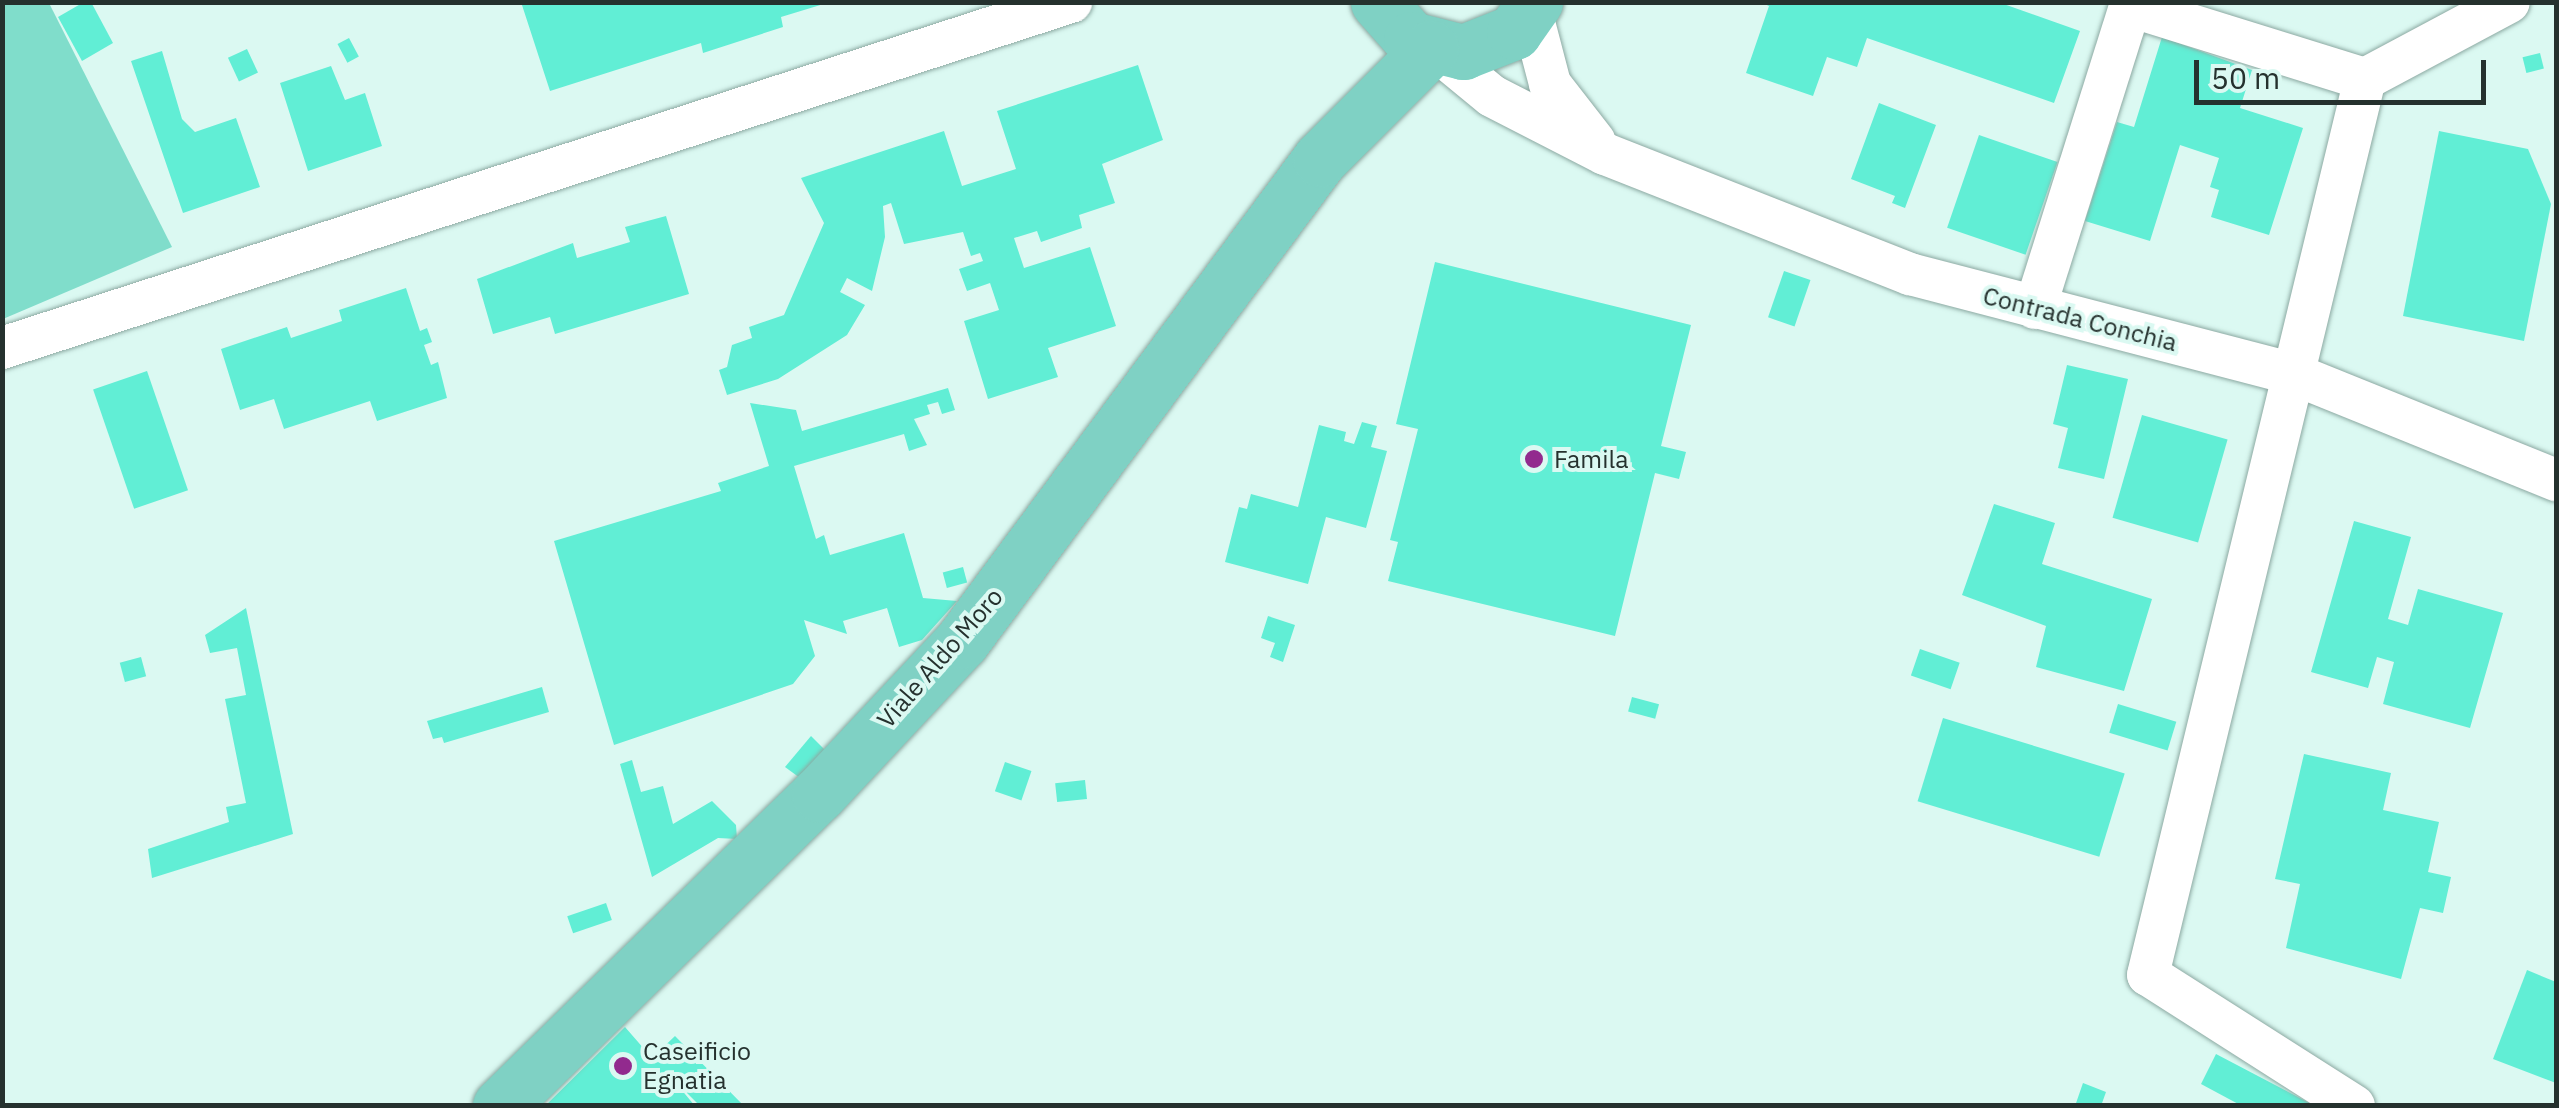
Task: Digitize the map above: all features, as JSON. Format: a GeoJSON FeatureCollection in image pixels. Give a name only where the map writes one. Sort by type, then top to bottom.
{"type":"FeatureCollection","features":[{"type":"Feature","properties":{"kind":"main road"},"geometry":{"type":"LineString","coordinates":[[1380,6],[1410,39],[1433,49],[1490,46],[1533,7]]}},
{"type":"Feature","properties":{"kind":"main road","name":"Viale Aldo Moro"},"geometry":{"type":"LineString","coordinates":[[500,1106],[819,794],[962,641],[1320,159],[1350,109],[1380,6]]}},
{"type":"Feature","properties":{"kind":"main road","name":"Viale Aldo Moro"},"geometry":{"type":"LineString","coordinates":[[1320,159],[1433,49]]}},
{"type":"Feature","properties":{"kind":"street"},"geometry":{"type":"LineString","coordinates":[[2,348],[1071,2]]}},
{"type":"Feature","properties":{"kind":"street"},"geometry":{"type":"LineString","coordinates":[[2035,308],[2130,6],[2365,80],[2509,2]]}},
{"type":"Feature","properties":{"kind":"street"},"geometry":{"type":"LineString","coordinates":[[1533,7],[1550,84],[1605,154]]}},
{"type":"Feature","properties":{"kind":"street","name":"Contrada Conchia"},"geometry":{"type":"LineString","coordinates":[[1433,49],[1492,96],[1605,154],[1910,274],[2291,372],[2556,480]]}},
{"type":"Feature","properties":{"kind":"street"},"geometry":{"type":"LineString","coordinates":[[2354,1106],[2148,975],[2291,372],[2365,80]]}},
{"type":"Feature","properties":{"kind":"green space"},"geometry":{"type":"Polygon","coordinates":[[[2,3],[49,3],[172,247],[3,319],[2,3]]]}},
{"type":"Feature","properties":{"kind":"building"},"geometry":{"type":"Polygon","coordinates":[[[91,2],[113,43],[82,61],[58,17],[91,2]]]}},
{"type":"Feature","properties":{"kind":"building"},"geometry":{"type":"Polygon","coordinates":[[[521,2],[827,3],[781,17],[783,27],[703,53],[701,43],[550,91],[521,2]]]}},
{"type":"Feature","properties":{"kind":"building"},"geometry":{"type":"Polygon","coordinates":[[[1760,2],[1998,2],[2080,31],[2054,103],[1867,38],[1857,67],[1827,57],[1813,96],[1746,73],[1769,6],[1760,2]]]}},
{"type":"Feature","properties":{"kind":"building"},"geometry":{"type":"Polygon","coordinates":[[[2162,37],[2252,70],[2240,108],[2303,128],[2269,235],[2211,217],[2219,190],[2210,187],[2219,158],[2180,145],[2150,241],[2085,221],[2117,122],[2134,127],[2162,37]]]}},
{"type":"Feature","properties":{"kind":"building"},"geometry":{"type":"Polygon","coordinates":[[[349,38],[359,57],[347,63],[338,44],[349,38]]]}},
{"type":"Feature","properties":{"kind":"building"},"geometry":{"type":"Polygon","coordinates":[[[247,49],[258,73],[239,81],[228,58],[247,49]]]}},
{"type":"Feature","properties":{"kind":"building"},"geometry":{"type":"Polygon","coordinates":[[[162,51],[182,119],[195,132],[236,118],[260,187],[183,213],[131,61],[162,51]]]}},
{"type":"Feature","properties":{"kind":"building"},"geometry":{"type":"Polygon","coordinates":[[[2540,53],[2544,69],[2526,73],[2523,57],[2540,53]]]}},
{"type":"Feature","properties":{"kind":"building"},"geometry":{"type":"Polygon","coordinates":[[[1138,65],[1163,140],[1102,164],[1115,203],[1079,215],[1082,228],[1041,242],[1037,231],[1014,238],[1024,268],[1090,247],[1116,326],[1048,348],[1058,377],[988,399],[964,321],[999,310],[990,283],[967,291],[959,269],[983,261],[980,253],[971,256],[963,232],[904,244],[891,203],[883,206],[885,237],[872,291],[847,278],[840,292],[865,305],[847,335],[778,379],[727,395],[719,370],[727,367],[732,345],[752,338],[749,327],[784,315],[824,223],[801,178],[944,131],[962,186],[1016,169],[997,111],[1138,65]]]}},
{"type":"Feature","properties":{"kind":"building"},"geometry":{"type":"Polygon","coordinates":[[[331,66],[345,100],[365,93],[382,146],[308,171],[280,83],[331,66]]]}},
{"type":"Feature","properties":{"kind":"building"},"geometry":{"type":"Polygon","coordinates":[[[1879,103],[1936,125],[1905,208],[1892,203],[1895,196],[1851,179],[1879,103]]]}},
{"type":"Feature","properties":{"kind":"building"},"geometry":{"type":"Polygon","coordinates":[[[2439,131],[2528,149],[2551,204],[2524,341],[2403,316],[2439,131]]]}},
{"type":"Feature","properties":{"kind":"building"},"geometry":{"type":"Polygon","coordinates":[[[1979,135],[2057,162],[2026,255],[1947,228],[1979,135]]]}},
{"type":"Feature","properties":{"kind":"building"},"geometry":{"type":"Polygon","coordinates":[[[666,216],[689,294],[555,334],[550,317],[493,334],[477,279],[573,243],[577,258],[630,242],[625,227],[666,216]]]}},
{"type":"Feature","properties":{"kind":"building","name":"Famila"},"geometry":{"type":"Polygon","coordinates":[[[1435,262],[1691,325],[1661,446],[1686,452],[1679,479],[1655,473],[1615,636],[1388,581],[1398,542],[1390,540],[1418,429],[1396,424],[1435,262]]]}},
{"type":"Feature","properties":{"kind":"building"},"geometry":{"type":"Polygon","coordinates":[[[1784,271],[1810,280],[1795,326],[1768,317],[1784,271]]]}},
{"type":"Feature","properties":{"kind":"building"},"geometry":{"type":"Polygon","coordinates":[[[406,288],[420,331],[427,328],[432,342],[424,345],[431,365],[438,362],[447,398],[377,421],[370,401],[284,429],[274,399],[240,410],[221,349],[287,327],[291,338],[342,321],[339,310],[406,288]]]}},
{"type":"Feature","properties":{"kind":"building"},"geometry":{"type":"Polygon","coordinates":[[[2067,365],[2128,379],[2104,479],[2058,468],[2068,428],[2053,424],[2067,365]]]}},
{"type":"Feature","properties":{"kind":"building"},"geometry":{"type":"Polygon","coordinates":[[[147,371],[188,490],[134,509],[93,390],[147,371]]]}},
{"type":"Feature","properties":{"kind":"building"},"geometry":{"type":"Polygon","coordinates":[[[948,388],[955,410],[942,414],[938,402],[927,405],[930,414],[914,419],[927,445],[909,451],[904,434],[794,466],[816,539],[824,535],[830,555],[904,533],[923,598],[957,601],[922,640],[899,647],[887,608],[843,621],[847,634],[804,620],[815,656],[793,684],[614,745],[554,541],[721,491],[718,483],[769,466],[750,403],[796,410],[802,431],[948,388]]]}},
{"type":"Feature","properties":{"kind":"building"},"geometry":{"type":"Polygon","coordinates":[[[2142,415],[2228,440],[2198,542],[2113,518],[2142,415]]]}},
{"type":"Feature","properties":{"kind":"building"},"geometry":{"type":"Polygon","coordinates":[[[1362,422],[1377,426],[1371,447],[1387,451],[1366,528],[1326,517],[1308,584],[1225,562],[1239,507],[1247,509],[1251,494],[1298,507],[1319,425],[1346,432],[1344,441],[1354,444],[1362,422]]]}},
{"type":"Feature","properties":{"kind":"building"},"geometry":{"type":"Polygon","coordinates":[[[1994,504],[2055,523],[2042,564],[2152,599],[2124,691],[2036,667],[2046,626],[1962,595],[1994,504]]]}},
{"type":"Feature","properties":{"kind":"building"},"geometry":{"type":"Polygon","coordinates":[[[2354,521],[2411,537],[2388,619],[2408,625],[2418,589],[2503,613],[2470,728],[2383,704],[2394,662],[2377,657],[2368,688],[2311,672],[2354,521]]]}},
{"type":"Feature","properties":{"kind":"building"},"geometry":{"type":"Polygon","coordinates":[[[963,567],[967,582],[947,588],[943,572],[963,567]]]}},
{"type":"Feature","properties":{"kind":"building"},"geometry":{"type":"Polygon","coordinates":[[[246,608],[293,834],[152,878],[148,849],[229,822],[226,807],[246,803],[225,699],[246,695],[237,648],[210,653],[205,635],[246,608]]]}},
{"type":"Feature","properties":{"kind":"building"},"geometry":{"type":"Polygon","coordinates":[[[1268,616],[1295,625],[1283,662],[1270,657],[1275,643],[1261,638],[1268,616]]]}},
{"type":"Feature","properties":{"kind":"building"},"geometry":{"type":"Polygon","coordinates":[[[1920,649],[1960,663],[1951,689],[1911,675],[1920,649]]]}},
{"type":"Feature","properties":{"kind":"building"},"geometry":{"type":"Polygon","coordinates":[[[141,657],[146,676],[125,682],[120,663],[141,657]]]}},
{"type":"Feature","properties":{"kind":"building"},"geometry":{"type":"Polygon","coordinates":[[[542,687],[549,712],[444,743],[442,737],[433,739],[427,721],[542,687]]]}},
{"type":"Feature","properties":{"kind":"building"},"geometry":{"type":"Polygon","coordinates":[[[1632,697],[1659,704],[1655,719],[1628,711],[1632,697]]]}},
{"type":"Feature","properties":{"kind":"building"},"geometry":{"type":"Polygon","coordinates":[[[2118,704],[2176,722],[2168,751],[2109,733],[2118,704]]]}},
{"type":"Feature","properties":{"kind":"building"},"geometry":{"type":"Polygon","coordinates":[[[1943,718],[2125,774],[2099,857],[1918,801],[1943,718]]]}},
{"type":"Feature","properties":{"kind":"building"},"geometry":{"type":"Polygon","coordinates":[[[811,736],[826,751],[800,778],[785,767],[811,736]]]}},
{"type":"Feature","properties":{"kind":"building"},"geometry":{"type":"Polygon","coordinates":[[[2304,754],[2391,773],[2383,810],[2439,822],[2428,872],[2451,877],[2443,913],[2420,908],[2401,979],[2286,948],[2300,884],[2275,879],[2304,754]]]}},
{"type":"Feature","properties":{"kind":"building"},"geometry":{"type":"Polygon","coordinates":[[[632,760],[641,792],[663,786],[673,824],[712,801],[736,825],[737,839],[718,838],[652,877],[620,764],[632,760]]]}},
{"type":"Feature","properties":{"kind":"building"},"geometry":{"type":"Polygon","coordinates":[[[1005,762],[1031,771],[1021,800],[995,791],[1005,762]]]}},
{"type":"Feature","properties":{"kind":"building"},"geometry":{"type":"Polygon","coordinates":[[[1085,780],[1087,799],[1057,802],[1055,783],[1085,780]]]}},
{"type":"Feature","properties":{"kind":"building"},"geometry":{"type":"Polygon","coordinates":[[[606,903],[612,920],[573,933],[567,916],[606,903]]]}},
{"type":"Feature","properties":{"kind":"building"},"geometry":{"type":"Polygon","coordinates":[[[2527,970],[2556,982],[2556,1083],[2493,1059],[2527,970]]]}},
{"type":"Feature","properties":{"kind":"building","name":"Caseificio Egnatia"},"geometry":{"type":"Polygon","coordinates":[[[625,1027],[652,1058],[675,1036],[744,1106],[700,1106],[670,1076],[695,1106],[545,1106],[625,1027]]]}},
{"type":"Feature","properties":{"kind":"building"},"geometry":{"type":"Polygon","coordinates":[[[2216,1054],[2315,1106],[2242,1106],[2201,1084],[2216,1054]]]}},
{"type":"Feature","properties":{"kind":"building"},"geometry":{"type":"Polygon","coordinates":[[[2083,1083],[2106,1092],[2101,1106],[2075,1106],[2083,1083]]]}},
{"type":"Feature","properties":{"kind":"place","name":"Famila"},"geometry":{"type":"Point","coordinates":[1534,459]}},
{"type":"Feature","properties":{"kind":"place","name":"Caseificio Egnatia"},"geometry":{"type":"Point","coordinates":[623,1066]}}]}
